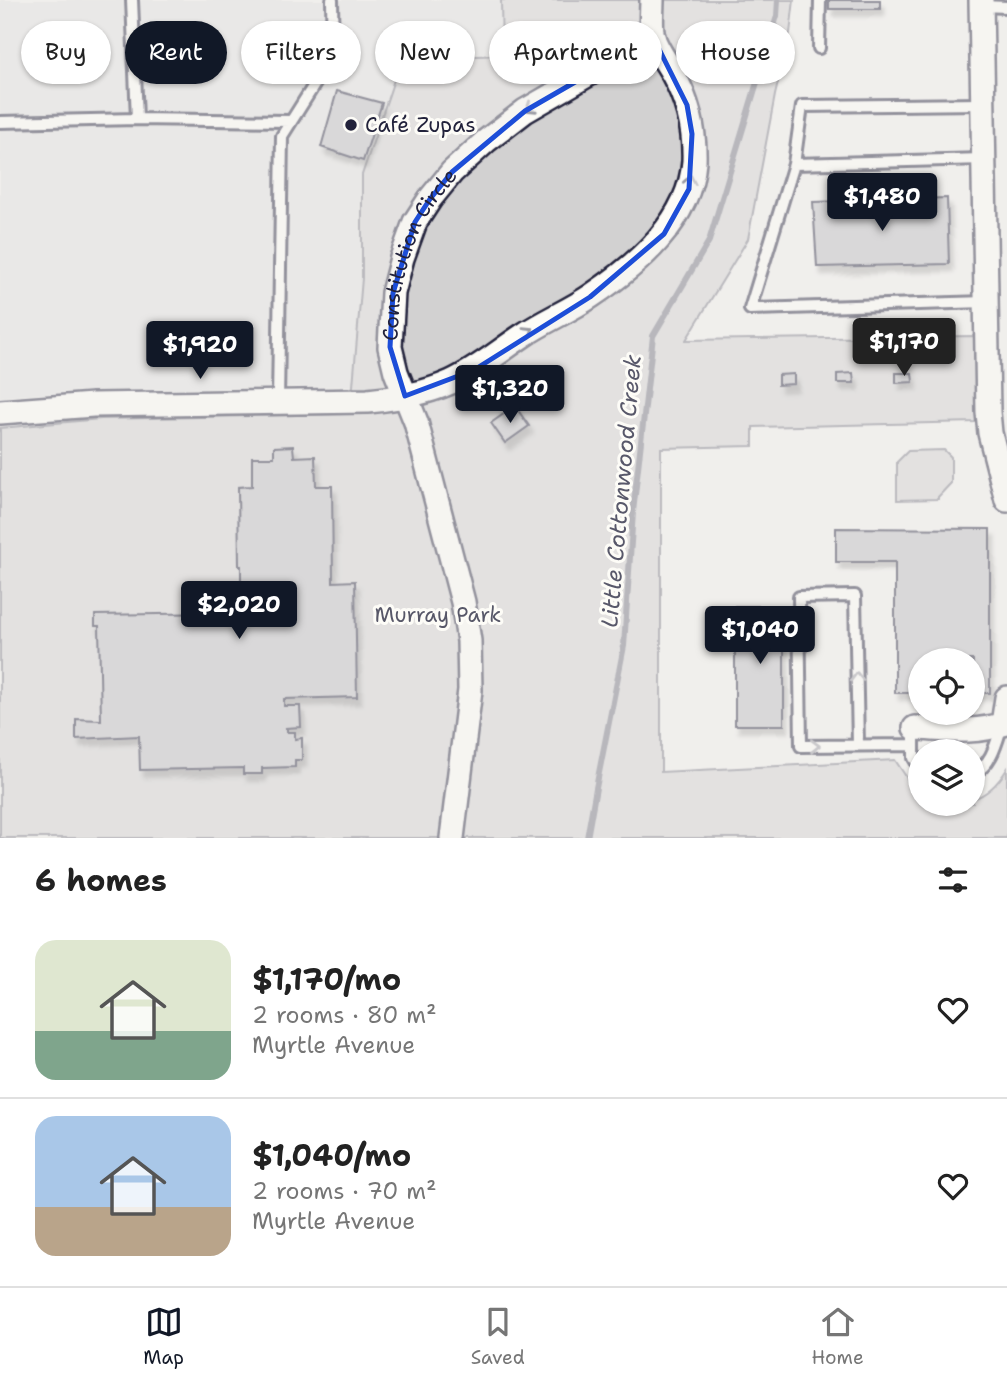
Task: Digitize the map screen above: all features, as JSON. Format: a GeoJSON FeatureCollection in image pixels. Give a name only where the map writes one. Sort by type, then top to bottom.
{"type":"FeatureCollection","features":[{"type":"Feature","properties":{"kind":"street"},"geometry":{"type":"LineString","coordinates":[[652,0],[653,21]]}},
{"type":"Feature","properties":{"kind":"street"},"geometry":{"type":"LineString","coordinates":[[981,3],[988,412],[999,432],[1007,500]]}},
{"type":"Feature","properties":{"kind":"street"},"geometry":{"type":"LineString","coordinates":[[0,412],[93,405],[368,401],[405,397],[439,386],[474,370],[523,335],[590,297],[639,260],[664,234],[679,210],[689,189],[694,162],[692,134],[687,104],[662,53]]}},
{"type":"Feature","properties":{"kind":"street","name":"Constitution Circle"},"geometry":{"type":"LineString","coordinates":[[452,838],[470,690],[470,641],[463,602],[416,422],[396,372],[390,347],[393,293],[415,222],[452,172],[525,111],[572,84]]}},
{"type":"Feature","properties":{"kind":"street"},"geometry":{"type":"LineString","coordinates":[[914,736],[991,729],[1003,724],[1007,698]]}},
{"type":"Feature","properties":{"kind":"lane"},"geometry":{"type":"LineString","coordinates":[[132,0],[136,119]]}},
{"type":"Feature","properties":{"kind":"lane"},"geometry":{"type":"LineString","coordinates":[[278,402],[282,136],[333,55],[332,0]]}},
{"type":"Feature","properties":{"kind":"lane"},"geometry":{"type":"LineString","coordinates":[[819,47],[820,0]]}},
{"type":"Feature","properties":{"kind":"lane"},"geometry":{"type":"LineString","coordinates":[[981,3],[1007,6]]}},
{"type":"Feature","properties":{"kind":"lane"},"geometry":{"type":"LineString","coordinates":[[983,104],[802,106],[794,164],[750,309],[986,302]]}},
{"type":"Feature","properties":{"kind":"lane"},"geometry":{"type":"LineString","coordinates":[[0,122],[136,119],[291,121]]}},
{"type":"Feature","properties":{"kind":"lane"},"geometry":{"type":"LineString","coordinates":[[794,164],[984,159]]}},
{"type":"Feature","properties":{"kind":"lane"},"geometry":{"type":"LineString","coordinates":[[858,745],[855,596],[799,597],[801,746],[858,745],[914,736]]}},
{"type":"Feature","properties":{"kind":"lane"},"geometry":{"type":"LineString","coordinates":[[985,766],[993,754],[1003,724]]}},
{"type":"Feature","properties":{"kind":"highlighted area"},"geometry":{"type":"Polygon","coordinates":[[[653,37],[687,105],[692,134],[689,189],[664,234],[590,297],[474,370],[405,396],[390,347],[393,293],[415,222],[430,199],[452,172],[525,111],[653,37]]]}},
{"type":"Feature","properties":{"kind":"shaded area"},"geometry":{"type":"Polygon","coordinates":[[[0,0],[501,0],[501,21],[489,21],[489,66],[475,78],[475,21],[375,21],[375,84],[468,84],[362,175],[362,278],[353,386],[79,391],[0,397],[0,0]]]}},
{"type":"Feature","properties":{"kind":"green space","name":"Murray Park"},"geometry":{"type":"Polygon","coordinates":[[[501,0],[794,0],[791,21],[676,21],[676,84],[778,84],[748,239],[686,340],[974,336],[977,422],[753,427],[753,446],[661,448],[661,772],[895,760],[908,780],[908,816],[985,816],[985,793],[1007,769],[1007,838],[0,838],[0,428],[101,419],[344,414],[353,386],[362,278],[362,175],[393,84],[475,84],[475,56],[489,56],[489,84],[662,84],[662,21],[501,21],[501,0]]]}},
{"type":"Feature","properties":{"kind":"green space"},"geometry":{"type":"Polygon","coordinates":[[[944,450],[951,457],[951,483],[938,499],[897,500],[897,462],[908,451],[944,450]]]}},
{"type":"Feature","properties":{"kind":"building"},"geometry":{"type":"Polygon","coordinates":[[[829,0],[880,0],[880,9],[829,9],[829,0]]]}},
{"type":"Feature","properties":{"kind":"building","name":"Café Zupas"},"geometry":{"type":"Polygon","coordinates":[[[337,91],[382,103],[363,161],[321,147],[337,91]]]}},
{"type":"Feature","properties":{"kind":"building"},"geometry":{"type":"Polygon","coordinates":[[[947,198],[949,264],[817,267],[813,202],[947,198]]]}},
{"type":"Feature","properties":{"kind":"building"},"geometry":{"type":"Polygon","coordinates":[[[853,373],[854,383],[837,383],[837,374],[853,373]]]}},
{"type":"Feature","properties":{"kind":"building"},"geometry":{"type":"Polygon","coordinates":[[[896,373],[912,373],[913,382],[896,383],[896,373]]]}},
{"type":"Feature","properties":{"kind":"building"},"geometry":{"type":"Polygon","coordinates":[[[794,374],[794,384],[778,385],[778,375],[794,374]]]}},
{"type":"Feature","properties":{"kind":"building"},"geometry":{"type":"Polygon","coordinates":[[[515,406],[529,426],[505,443],[491,423],[515,406]]]}},
{"type":"Feature","properties":{"kind":"building"},"geometry":{"type":"Polygon","coordinates":[[[293,446],[294,457],[315,456],[316,486],[332,486],[333,582],[355,581],[357,697],[284,699],[284,706],[300,706],[301,727],[285,728],[287,732],[295,732],[295,739],[302,738],[302,760],[295,760],[295,767],[262,768],[262,774],[243,774],[243,768],[140,770],[139,736],[76,739],[76,719],[101,720],[99,626],[95,626],[95,615],[219,613],[218,586],[241,586],[238,487],[252,486],[252,457],[274,457],[274,447],[293,446]]]}},
{"type":"Feature","properties":{"kind":"building"},"geometry":{"type":"Polygon","coordinates":[[[836,528],[990,529],[990,693],[985,693],[985,648],[908,648],[908,693],[895,693],[895,562],[836,562],[836,528]]]}},
{"type":"Feature","properties":{"kind":"building"},"geometry":{"type":"Polygon","coordinates":[[[735,606],[784,606],[784,725],[735,725],[735,606]]]}},
{"type":"Feature","properties":{"kind":"waterway","name":"Little Cottonwood Creek"},"geometry":{"type":"LineString","coordinates":[[587,838],[624,646],[633,512],[653,336],[709,241],[777,16],[778,0]]}},
{"type":"Feature","properties":{"kind":"place","name":"Café Zupas"},"geometry":{"type":"Point","coordinates":[351,125]}}]}
